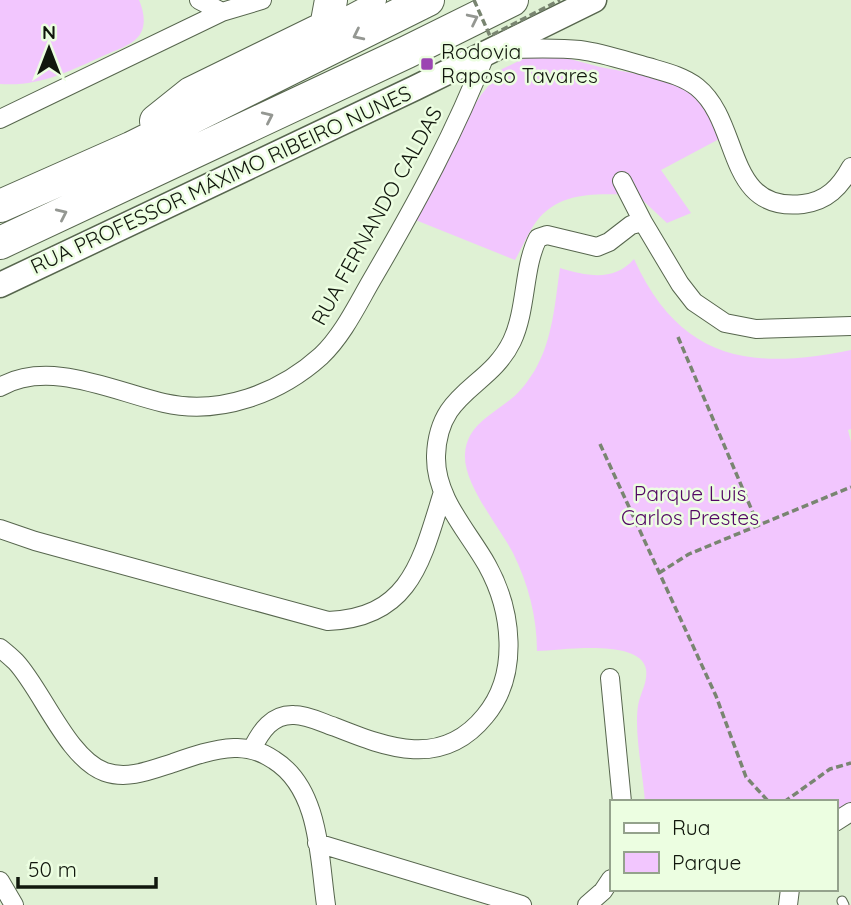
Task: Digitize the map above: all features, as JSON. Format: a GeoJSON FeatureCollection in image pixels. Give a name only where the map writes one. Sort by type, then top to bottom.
{"type":"FeatureCollection","features":[{"type":"Feature","properties":{"kind":"highway"},"geometry":{"type":"LineString","coordinates":[[0,206],[131,148],[428,0]]}},
{"type":"Feature","properties":{"kind":"highway"},"geometry":{"type":"LineString","coordinates":[[0,243],[512,0]]}},
{"type":"Feature","properties":{"kind":"highway"},"geometry":{"type":"LineString","coordinates":[[131,148],[165,112],[191,93],[329,13]]}},
{"type":"Feature","properties":{"kind":"main road","name":"RUA PROFESSOR MÁXIMO RIBEIRO NUNES"},"geometry":{"type":"LineString","coordinates":[[0,285],[594,0]]}},
{"type":"Feature","properties":{"kind":"street"},"geometry":{"type":"LineString","coordinates":[[199,0],[222,12]]}},
{"type":"Feature","properties":{"kind":"street"},"geometry":{"type":"LineString","coordinates":[[3,114],[222,12],[262,0]]}},
{"type":"Feature","properties":{"kind":"street"},"geometry":{"type":"LineString","coordinates":[[329,13],[377,0]]}},
{"type":"Feature","properties":{"kind":"street"},"geometry":{"type":"LineString","coordinates":[[489,51],[545,48],[592,52],[675,75],[696,86],[708,97],[719,115],[740,173],[752,189],[768,199],[795,204],[820,200],[836,190],[851,167]]}},
{"type":"Feature","properties":{"kind":"street","name":"RUA FERNANDO CALDAS"},"geometry":{"type":"LineString","coordinates":[[0,387],[14,379],[47,374],[167,404],[193,407],[239,401],[267,392],[300,374],[323,354],[344,328],[357,306],[458,123],[489,51]]}},
{"type":"Feature","properties":{"kind":"street"},"geometry":{"type":"LineString","coordinates":[[622,181],[670,269],[687,293],[709,313],[725,323],[756,329],[851,326]]}},
{"type":"Feature","properties":{"kind":"street"},"geometry":{"type":"LineString","coordinates":[[252,749],[261,730],[272,721],[285,716],[308,717],[381,745],[414,750],[454,742],[485,717],[497,699],[509,660],[508,633],[502,601],[488,567],[443,492],[436,460],[442,424],[450,407],[494,366],[513,339],[538,238],[547,236],[597,247],[609,242],[631,225],[643,222]]}},
{"type":"Feature","properties":{"kind":"street"},"geometry":{"type":"LineString","coordinates":[[0,529],[328,621],[346,620],[364,616],[384,606],[399,595],[411,580],[421,561],[443,492]]}},
{"type":"Feature","properties":{"kind":"street"},"geometry":{"type":"LineString","coordinates":[[0,648],[16,662],[73,745],[90,763],[105,772],[138,774],[218,750],[252,749],[280,764],[295,779],[312,813],[326,905]]}},
{"type":"Feature","properties":{"kind":"street"},"geometry":{"type":"LineString","coordinates":[[610,678],[622,800]]}},
{"type":"Feature","properties":{"kind":"street"},"geometry":{"type":"LineString","coordinates":[[317,843],[522,905]]}},
{"type":"Feature","properties":{"kind":"street"},"geometry":{"type":"LineString","coordinates":[[587,905],[610,880]]}},
{"type":"Feature","properties":{"kind":"street"},"geometry":{"type":"LineString","coordinates":[[0,881],[14,905]]}},
{"type":"Feature","properties":{"kind":"path"},"geometry":{"type":"LineString","coordinates":[[474,0],[489,36],[559,0]]}},
{"type":"Feature","properties":{"kind":"path"},"geometry":{"type":"LineString","coordinates":[[678,337],[759,527]]}},
{"type":"Feature","properties":{"kind":"path"},"geometry":{"type":"LineString","coordinates":[[600,444],[716,696],[747,777],[766,800]]}},
{"type":"Feature","properties":{"kind":"path"},"geometry":{"type":"LineString","coordinates":[[659,573],[689,554],[851,487]]}},
{"type":"Feature","properties":{"kind":"path"},"geometry":{"type":"LineString","coordinates":[[787,800],[830,769],[851,763]]}},
{"type":"Feature","properties":{"kind":"green space"},"geometry":{"type":"Polygon","coordinates":[[[0,0],[139,0],[144,24],[141,33],[131,43],[79,67],[28,83],[0,84],[0,0]]]}},
{"type":"Feature","properties":{"kind":"green space"},"geometry":{"type":"Polygon","coordinates":[[[525,58],[566,58],[664,79],[695,91],[721,138],[661,170],[691,213],[667,223],[637,195],[596,194],[569,199],[546,211],[536,222],[515,260],[413,219],[446,148],[481,95],[502,69],[525,58]]]}},
{"type":"Feature","properties":{"kind":"green space","name":"Parque Luis Carlos Prestes"},"geometry":{"type":"Polygon","coordinates":[[[634,259],[652,293],[673,319],[696,338],[722,350],[750,357],[781,359],[851,350],[851,429],[848,430],[851,442],[851,813],[837,821],[837,800],[645,800],[637,716],[646,679],[646,669],[641,659],[615,649],[537,651],[531,600],[523,576],[513,553],[483,505],[470,478],[465,454],[470,435],[521,389],[541,358],[552,320],[560,268],[600,275],[618,271],[634,259]]]}},
{"type":"Feature","properties":{"kind":"place","name":"Rodovia Raposo Tavares"},"geometry":{"type":"Point","coordinates":[427,64]}}]}
